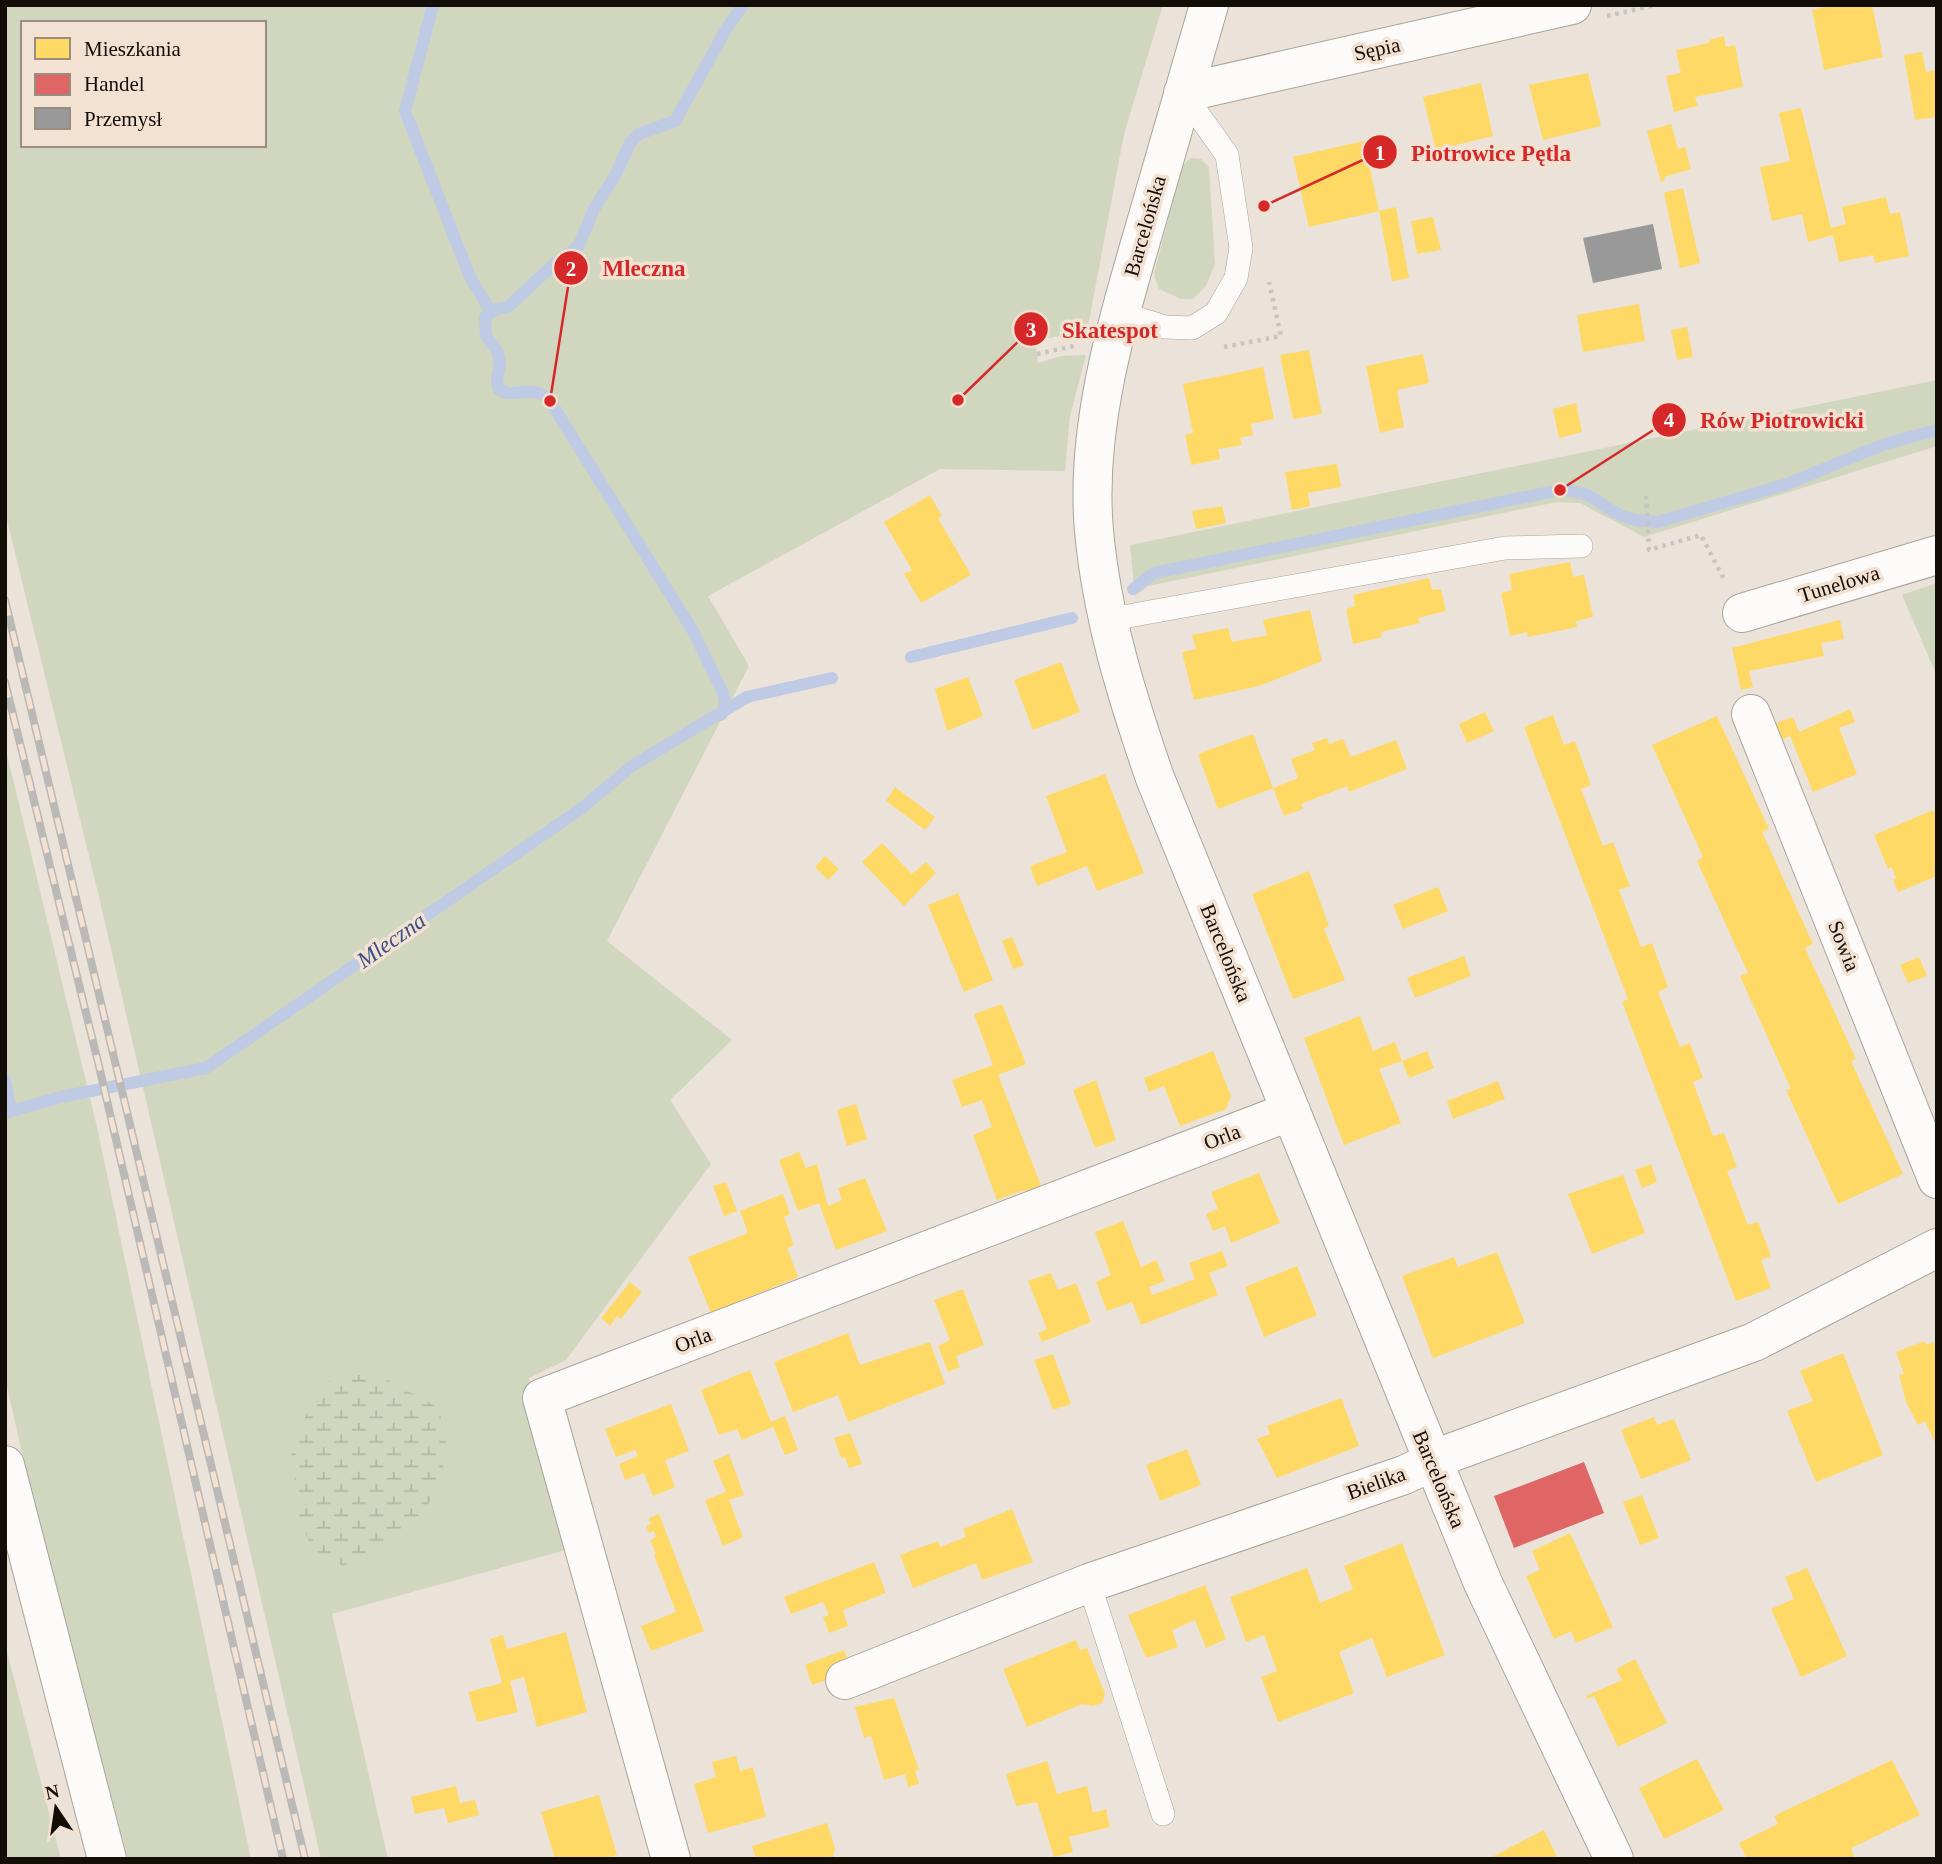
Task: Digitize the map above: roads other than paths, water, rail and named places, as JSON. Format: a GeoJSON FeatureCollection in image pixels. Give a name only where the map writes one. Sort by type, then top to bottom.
{"type":"FeatureCollection","features":[{"type":"Feature","properties":{"kind":"street","name":"Barcelońska"},"geometry":{"type":"LineString","coordinates":[[1209,5],[1121,313],[1095,433],[1094,530],[1106,620],[1127,698],[1155,778],[1431,1462],[1483,1583],[1614,1859]]}},
{"type":"Feature","properties":{"kind":"street","name":"Sępia"},"geometry":{"type":"LineString","coordinates":[[1183,93],[1440,21],[1572,5]]}},
{"type":"Feature","properties":{"kind":"street","name":"Tunelowa"},"geometry":{"type":"LineString","coordinates":[[1742,613],[1937,555]]}},
{"type":"Feature","properties":{"kind":"street","name":"Sowia"},"geometry":{"type":"LineString","coordinates":[[1751,714],[1937,1179]]}},
{"type":"Feature","properties":{"kind":"street","name":"Orla"},"geometry":{"type":"LineString","coordinates":[[671,1859],[542,1398],[1291,1111]]}},
{"type":"Feature","properties":{"kind":"street","name":"Bielika"},"geometry":{"type":"LineString","coordinates":[[845,1681],[1089,1583],[1404,1475],[1431,1462],[1754,1342],[1937,1248]]}},
{"type":"Feature","properties":{"kind":"street"},"geometry":{"type":"LineString","coordinates":[[5,1465],[107,1859]]}},
{"type":"Feature","properties":{"kind":"lane"},"geometry":{"type":"LineString","coordinates":[[1121,313],[1165,327],[1192,328],[1216,313],[1236,278],[1241,248],[1227,155],[1183,93]]}},
{"type":"Feature","properties":{"kind":"lane"},"geometry":{"type":"LineString","coordinates":[[1106,620],[1505,548],[1581,546]]}},
{"type":"Feature","properties":{"kind":"lane"},"geometry":{"type":"LineString","coordinates":[[1089,1583],[1163,1814]]}},
{"type":"Feature","properties":{"kind":"waterway"},"geometry":{"type":"LineString","coordinates":[[433,5],[405,111],[470,277],[491,312]]}},
{"type":"Feature","properties":{"kind":"waterway","name":"Mleczna"},"geometry":{"type":"LineString","coordinates":[[721,715],[725,706],[724,695],[693,631],[550,401],[536,392],[506,393],[499,390],[497,381],[500,362],[498,352],[486,336],[485,317],[496,309],[508,307],[554,264],[578,247],[594,209],[616,174],[630,143],[639,134],[675,121],[728,26],[743,5]]}},
{"type":"Feature","properties":{"kind":"waterway"},"geometry":{"type":"LineString","coordinates":[[1133,589],[1154,573],[1560,490],[1580,492],[1625,517],[1658,522],[1787,484],[1885,444],[1937,430]]}},
{"type":"Feature","properties":{"kind":"waterway"},"geometry":{"type":"LineString","coordinates":[[911,657],[1072,618]]}},
{"type":"Feature","properties":{"kind":"waterway","name":"Mleczna"},"geometry":{"type":"LineString","coordinates":[[5,1113],[61,1097],[206,1068],[582,808],[632,766],[747,697],[832,678]]}},
{"type":"Feature","properties":{"kind":"waterway"},"geometry":{"type":"LineString","coordinates":[[5,1080],[11,1111]]}},
{"type":"Feature","properties":{"kind":"railway"},"geometry":{"type":"LineString","coordinates":[[5,600],[305,1859]]}},
{"type":"Feature","properties":{"kind":"railway"},"geometry":{"type":"LineString","coordinates":[[5,682],[98,1062],[283,1859]]}},
{"type":"Feature","properties":{"kind":"place","name":"Piotrowice Pętla"},"geometry":{"type":"Point","coordinates":[1264,206]}},
{"type":"Feature","properties":{"kind":"place","name":"Skatespot"},"geometry":{"type":"Point","coordinates":[958,400]}},
{"type":"Feature","properties":{"kind":"place","name":"Mleczna"},"geometry":{"type":"Point","coordinates":[550,401]}},
{"type":"Feature","properties":{"kind":"place","name":"Rów Piotrowicki"},"geometry":{"type":"Point","coordinates":[1560,490]}}]}
